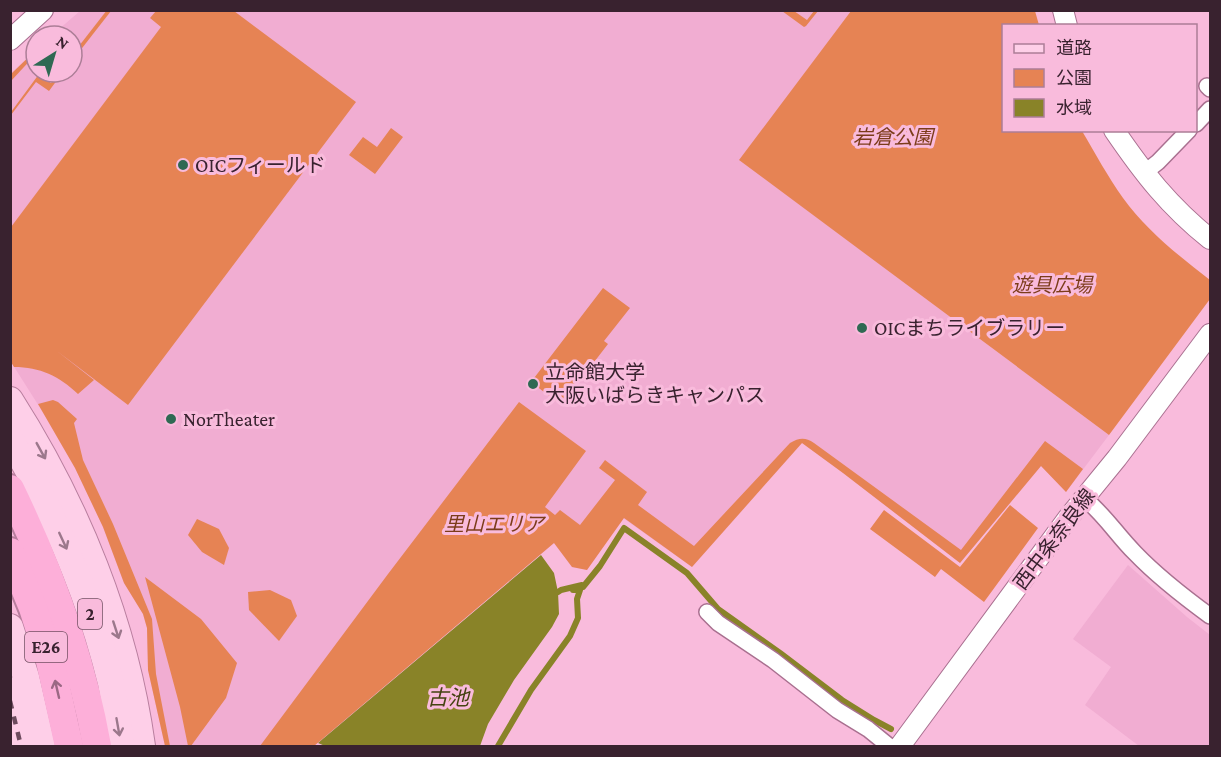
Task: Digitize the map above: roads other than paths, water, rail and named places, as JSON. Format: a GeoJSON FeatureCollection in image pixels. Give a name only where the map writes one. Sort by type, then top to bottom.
{"type":"FeatureCollection","features":[{"type":"Feature","properties":{"kind":"highway","name":"E26"},"geometry":{"type":"LineString","coordinates":[[24,489],[34,540],[57,597],[76,654],[92,716],[97,747]]}},
{"type":"Feature","properties":{"kind":"highway","name":"E26"},"geometry":{"type":"LineString","coordinates":[[10,552],[33,608],[50,661],[69,747]]}},
{"type":"Feature","properties":{"kind":"main road"},"geometry":{"type":"LineString","coordinates":[[10,400],[53,474],[93,561],[123,652],[142,747]]}},
{"type":"Feature","properties":{"kind":"main road","name":"2"},"geometry":{"type":"LineString","coordinates":[[10,438],[24,489],[66,546],[98,637],[111,685],[122,747]]}},
{"type":"Feature","properties":{"kind":"main road"},"geometry":{"type":"LineString","coordinates":[[10,627],[26,676],[42,747]]}},
{"type":"Feature","properties":{"kind":"main road"},"geometry":{"type":"LineString","coordinates":[[10,690],[24,747]]}},
{"type":"Feature","properties":{"kind":"street"},"geometry":{"type":"LineString","coordinates":[[10,40],[43,10]]}},
{"type":"Feature","properties":{"kind":"street"},"geometry":{"type":"LineString","coordinates":[[1197,123],[1210,109]]}},
{"type":"Feature","properties":{"kind":"street"},"geometry":{"type":"LineString","coordinates":[[1114,132],[1144,173],[1182,215],[1210,239]]}},
{"type":"Feature","properties":{"kind":"street"},"geometry":{"type":"LineString","coordinates":[[1144,173],[1187,132]]}},
{"type":"Feature","properties":{"kind":"street","name":"西中条奈良線"},"geometry":{"type":"LineString","coordinates":[[900,747],[1084,498],[1210,334]]}},
{"type":"Feature","properties":{"kind":"street"},"geometry":{"type":"LineString","coordinates":[[1084,498],[1096,507],[1134,553],[1152,570],[1210,616]]}},
{"type":"Feature","properties":{"kind":"street"},"geometry":{"type":"LineString","coordinates":[[707,612],[717,623],[773,660],[889,747]]}},
{"type":"Feature","properties":{"kind":"water","name":"古池"},"geometry":{"type":"Polygon","coordinates":[[[541,555],[554,573],[559,614],[514,680],[488,724],[480,746],[325,746],[318,743],[541,555]]]}},
{"type":"Feature","properties":{"kind":"waterway"},"geometry":{"type":"LineString","coordinates":[[558,592],[582,585],[583,587],[600,566],[624,528],[687,573],[718,609],[842,700],[891,729]]}},
{"type":"Feature","properties":{"kind":"waterway"},"geometry":{"type":"LineString","coordinates":[[498,746],[531,690],[570,636],[578,618],[577,599],[580,590],[573,590]]}},
{"type":"Feature","properties":{"kind":"railway"},"geometry":{"type":"LineString","coordinates":[[10,701],[21,746]]}},
{"type":"Feature","properties":{"kind":"place","name":"OICフィールド"},"geometry":{"type":"Point","coordinates":[183,165]}},
{"type":"Feature","properties":{"kind":"place","name":"OICまちライブラリー"},"geometry":{"type":"Point","coordinates":[862,328]}},
{"type":"Feature","properties":{"kind":"place","name":"立命館大学 大阪いばらきキャンパス"},"geometry":{"type":"Point","coordinates":[533,384]}},
{"type":"Feature","properties":{"kind":"place","name":"NorTheater"},"geometry":{"type":"Point","coordinates":[171,419]}},
{"type":"Feature","properties":{"kind":"park label","name":"岩倉公園"},"geometry":{"type":"Point","coordinates":[893,137]}},
{"type":"Feature","properties":{"kind":"park label","name":"遊具広場"},"geometry":{"type":"Point","coordinates":[1052,285]}},
{"type":"Feature","properties":{"kind":"park label","name":"里山エリア"},"geometry":{"type":"Point","coordinates":[494,524]}}]}
